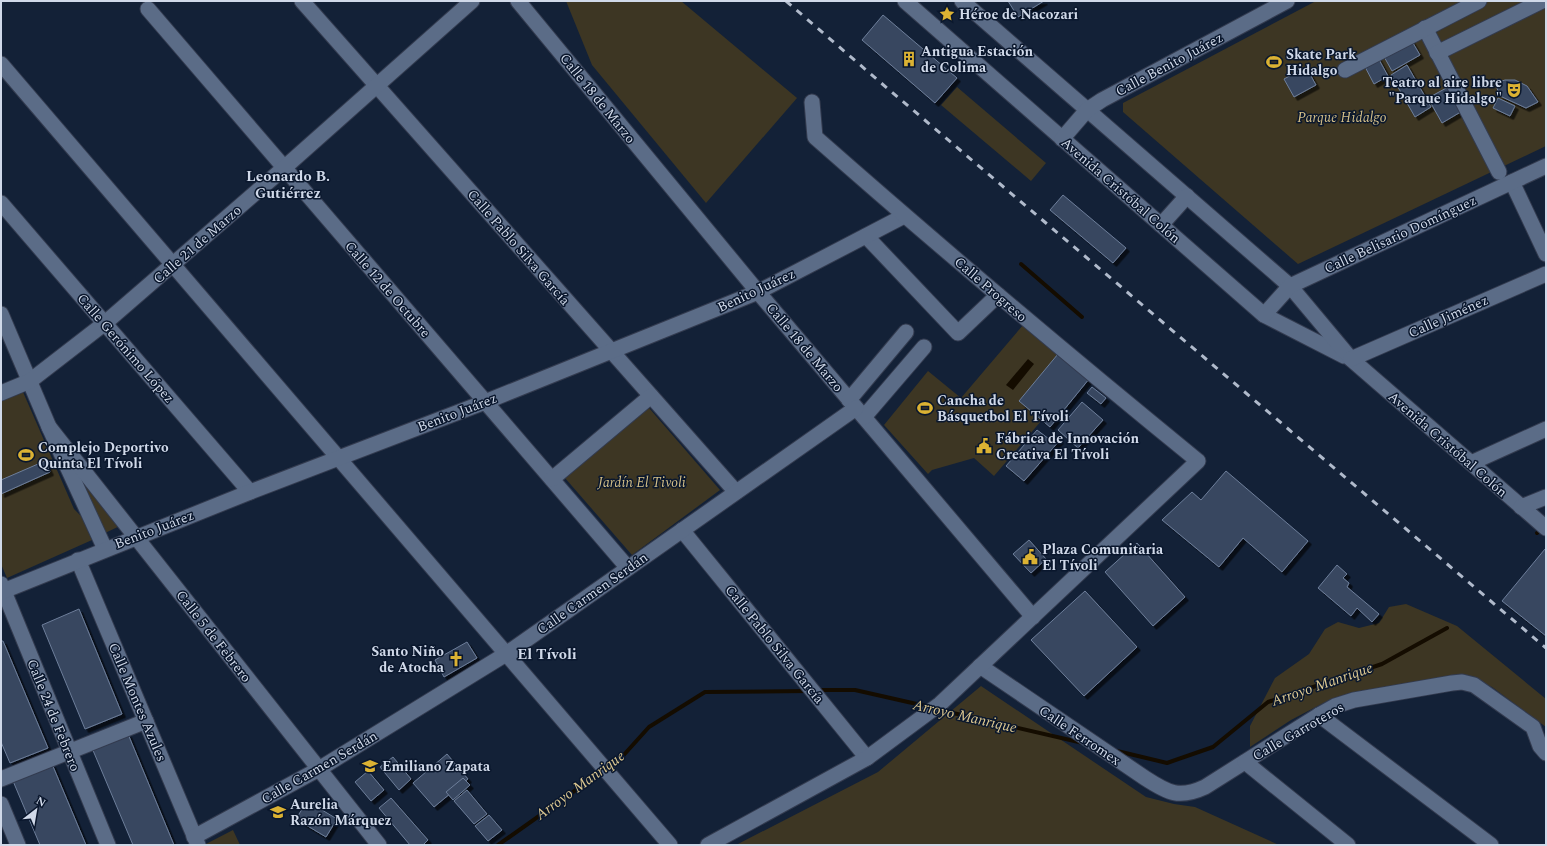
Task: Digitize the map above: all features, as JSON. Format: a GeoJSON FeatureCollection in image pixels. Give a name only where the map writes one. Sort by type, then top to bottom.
{"type":"FeatureCollection","features":[{"type":"Feature","properties":{"kind":"street","name":"Calle Pablo Silva García"},"geometry":{"type":"LineString","coordinates":[[302,1],[736,492]]}},
{"type":"Feature","properties":{"kind":"street","name":"Calle 21 de Marzo"},"geometry":{"type":"LineString","coordinates":[[1,393],[30,381],[105,323],[284,168],[472,1]]}},
{"type":"Feature","properties":{"kind":"street","name":"Calle 18 de Marzo"},"geometry":{"type":"LineString","coordinates":[[518,1],[758,292],[1033,617]]}},
{"type":"Feature","properties":{"kind":"street","name":"Avenida Cristóbal Colón"},"geometry":{"type":"LineString","coordinates":[[905,1],[1264,315],[1351,359]]}},
{"type":"Feature","properties":{"kind":"street","name":"Avenida Cristóbal Colón"},"geometry":{"type":"LineString","coordinates":[[962,1],[1290,286],[1351,359],[1541,524]]}},
{"type":"Feature","properties":{"kind":"street","name":"Calle Benito Juárez"},"geometry":{"type":"LineString","coordinates":[[1062,139],[1087,110],[1102,100],[1287,1]]}},
{"type":"Feature","properties":{"kind":"street"},"geometry":{"type":"LineString","coordinates":[[1345,70],[1479,1]]}},
{"type":"Feature","properties":{"kind":"street"},"geometry":{"type":"LineString","coordinates":[[1437,53],[1542,1]]}},
{"type":"Feature","properties":{"kind":"street","name":"Calle 12 de Octubre"},"geometry":{"type":"LineString","coordinates":[[148,9],[628,568]]}},
{"type":"Feature","properties":{"kind":"street"},"geometry":{"type":"LineString","coordinates":[[1425,28],[1499,172]]}},
{"type":"Feature","properties":{"kind":"street"},"geometry":{"type":"LineString","coordinates":[[1,64],[670,845]]}},
{"type":"Feature","properties":{"kind":"street","name":"Calle Progreso"},"geometry":{"type":"LineString","coordinates":[[812,102],[815,137],[904,216],[1057,346],[1198,461],[1033,617]]}},
{"type":"Feature","properties":{"kind":"street","name":"Calle Belisario Domínguez"},"geometry":{"type":"LineString","coordinates":[[1264,315],[1290,286],[1546,166]]}},
{"type":"Feature","properties":{"kind":"street"},"geometry":{"type":"LineString","coordinates":[[1512,182],[1546,254]]}},
{"type":"Feature","properties":{"kind":"street"},"geometry":{"type":"LineString","coordinates":[[1161,226],[1187,196]]}},
{"type":"Feature","properties":{"kind":"street","name":"Calle Gerónimo López"},"geometry":{"type":"LineString","coordinates":[[1,203],[250,492]]}},
{"type":"Feature","properties":{"kind":"street","name":"Benito Juárez"},"geometry":{"type":"LineString","coordinates":[[2,589],[338,457],[485,402],[758,292],[904,216]]}},
{"type":"Feature","properties":{"kind":"street"},"geometry":{"type":"LineString","coordinates":[[866,236],[958,334],[998,296]]}},
{"type":"Feature","properties":{"kind":"street","name":"Calle Jiménez"},"geometry":{"type":"LineString","coordinates":[[1351,359],[1546,274]]}},
{"type":"Feature","properties":{"kind":"street","name":"Calle 5 de Febrero"},"geometry":{"type":"LineString","coordinates":[[1,314],[49,427],[105,549]]}},
{"type":"Feature","properties":{"kind":"street"},"geometry":{"type":"LineString","coordinates":[[903,336],[921,350],[856,408],[903,336]]}},
{"type":"Feature","properties":{"kind":"street"},"geometry":{"type":"LineString","coordinates":[[552,479],[651,396]]}},
{"type":"Feature","properties":{"kind":"street","name":"Calle Carmen Serdán"},"geometry":{"type":"LineString","coordinates":[[196,841],[319,769],[506,654],[856,408]]}},
{"type":"Feature","properties":{"kind":"street","name":"Calle 5 de Febrero"},"geometry":{"type":"LineString","coordinates":[[49,427],[379,845]]}},
{"type":"Feature","properties":{"kind":"street"},"geometry":{"type":"LineString","coordinates":[[1471,463],[1546,429]]}},
{"type":"Feature","properties":{"kind":"street"},"geometry":{"type":"LineString","coordinates":[[1521,507],[1546,497]]}},
{"type":"Feature","properties":{"kind":"street","name":"Calle Pablo Silva García"},"geometry":{"type":"LineString","coordinates":[[682,530],[867,758]]}},
{"type":"Feature","properties":{"kind":"street","name":"Calle Montes Azules"},"geometry":{"type":"LineString","coordinates":[[78,560],[196,841]]}},
{"type":"Feature","properties":{"kind":"street","name":"Calle 24 de Febrero"},"geometry":{"type":"LineString","coordinates":[[2,589],[108,845]]}},
{"type":"Feature","properties":{"kind":"street"},"geometry":{"type":"LineString","coordinates":[[708,845],[867,758],[935,708],[1033,617]]}},
{"type":"Feature","properties":{"kind":"street","name":"Calle Ferromex"},"geometry":{"type":"LineString","coordinates":[[980,666],[1163,790],[1173,794],[1184,794]]}},
{"type":"Feature","properties":{"kind":"street","name":"Calle Garroteros"},"geometry":{"type":"LineString","coordinates":[[1184,794],[1195,792],[1206,787],[1335,706],[1354,700],[1452,683],[1467,683],[1479,688],[1533,727],[1540,746],[1546,753]]}},
{"type":"Feature","properties":{"kind":"street"},"geometry":{"type":"LineString","coordinates":[[1319,715],[1491,845]]}},
{"type":"Feature","properties":{"kind":"street"},"geometry":{"type":"LineString","coordinates":[[1,779],[146,721]]}},
{"type":"Feature","properties":{"kind":"street"},"geometry":{"type":"LineString","coordinates":[[1245,762],[1348,845]]}},
{"type":"Feature","properties":{"kind":"street"},"geometry":{"type":"LineString","coordinates":[[1,804],[18,845]]}},
{"type":"Feature","properties":{"kind":"green space"},"geometry":{"type":"Polygon","coordinates":[[[566,1],[681,1],[797,98],[706,203],[592,65],[566,1]]]}},
{"type":"Feature","properties":{"kind":"green space","name":"Parque Hidalgo"},"geometry":{"type":"Polygon","coordinates":[[[1316,1],[1546,1],[1546,146],[1298,264],[1123,112],[1123,103],[1316,1]]]}},
{"type":"Feature","properties":{"kind":"green space"},"geometry":{"type":"Polygon","coordinates":[[[957,87],[1046,163],[1031,181],[941,105],[957,87]]]}},
{"type":"Feature","properties":{"kind":"green space"},"geometry":{"type":"Polygon","coordinates":[[[1023,325],[1058,354],[1019,401],[1042,420],[994,476],[974,458],[932,470],[928,474],[884,425],[928,371],[961,398],[1023,325]]]}},
{"type":"Feature","properties":{"kind":"green space","name":"Complejo Deportivo Quinta El Tívoli"},"geometry":{"type":"Polygon","coordinates":[[[23,392],[74,509],[81,516],[92,540],[7,578],[1,564],[1,401],[23,392]]]}},
{"type":"Feature","properties":{"kind":"green space","name":"Jardín El Tivoli"},"geometry":{"type":"Polygon","coordinates":[[[649,408],[720,490],[632,555],[565,478],[649,408]]]}},
{"type":"Feature","properties":{"kind":"green space"},"geometry":{"type":"Polygon","coordinates":[[[74,470],[122,525],[105,533],[74,470]]]}},
{"type":"Feature","properties":{"kind":"green space"},"geometry":{"type":"Polygon","coordinates":[[[1406,604],[1457,626],[1546,699],[1546,727],[1492,687],[1464,675],[1360,691],[1331,699],[1291,720],[1250,747],[1250,726],[1275,678],[1309,654],[1325,629],[1338,622],[1359,628],[1379,623],[1389,607],[1406,604]]]}},
{"type":"Feature","properties":{"kind":"green space"},"geometry":{"type":"Polygon","coordinates":[[[981,686],[1146,797],[1174,804],[1195,807],[1279,845],[736,845],[878,772],[981,686]]]}},
{"type":"Feature","properties":{"kind":"green space"},"geometry":{"type":"Polygon","coordinates":[[[233,830],[240,845],[204,845],[233,830]]]}},
{"type":"Feature","properties":{"kind":"shaded area"},"geometry":{"type":"Polygon","coordinates":[[[1028,359],[1034,364],[1013,390],[1006,385],[1028,359]]]}},
{"type":"Feature","properties":{"kind":"building"},"geometry":{"type":"Polygon","coordinates":[[[1008,1],[1044,1],[1018,17],[1008,1]]]}},
{"type":"Feature","properties":{"kind":"building","name":"Antigua Estación de Colima"},"geometry":{"type":"Polygon","coordinates":[[[883,15],[957,78],[935,103],[862,40],[883,15]]]}},
{"type":"Feature","properties":{"kind":"building"},"geometry":{"type":"Polygon","coordinates":[[[1410,38],[1420,55],[1392,71],[1382,53],[1410,38]]]}},
{"type":"Feature","properties":{"kind":"building"},"geometry":{"type":"Polygon","coordinates":[[[1377,56],[1388,76],[1374,84],[1363,63],[1377,56]]]}},
{"type":"Feature","properties":{"kind":"building"},"geometry":{"type":"Polygon","coordinates":[[[1407,65],[1431,107],[1415,117],[1391,75],[1407,65]]]}},
{"type":"Feature","properties":{"kind":"building"},"geometry":{"type":"Polygon","coordinates":[[[1306,67],[1316,85],[1294,97],[1284,79],[1306,67]]]}},
{"type":"Feature","properties":{"kind":"building","name":"Teatro al aire libre \"Parque Hidalgo\""},"geometry":{"type":"Polygon","coordinates":[[[1505,80],[1515,80],[1527,86],[1538,102],[1526,108],[1500,96],[1495,83],[1505,80]]]}},
{"type":"Feature","properties":{"kind":"building"},"geometry":{"type":"Polygon","coordinates":[[[1450,86],[1464,110],[1442,123],[1428,98],[1450,86]]]}},
{"type":"Feature","properties":{"kind":"building"},"geometry":{"type":"Polygon","coordinates":[[[1498,98],[1515,106],[1510,116],[1493,108],[1498,98]]]}},
{"type":"Feature","properties":{"kind":"building"},"geometry":{"type":"Polygon","coordinates":[[[1063,195],[1126,248],[1113,263],[1050,210],[1063,195]]]}},
{"type":"Feature","properties":{"kind":"building"},"geometry":{"type":"Polygon","coordinates":[[[1058,354],[1089,379],[1050,427],[1019,401],[1058,354]]]}},
{"type":"Feature","properties":{"kind":"building"},"geometry":{"type":"Polygon","coordinates":[[[1092,387],[1106,398],[1101,404],[1087,393],[1092,387]]]}},
{"type":"Feature","properties":{"kind":"building"},"geometry":{"type":"Polygon","coordinates":[[[1082,402],[1103,420],[1078,448],[1058,430],[1082,402]]]}},
{"type":"Feature","properties":{"kind":"building"},"geometry":{"type":"Polygon","coordinates":[[[1037,430],[1049,439],[1053,434],[1060,440],[1024,481],[1006,466],[1037,430]]]}},
{"type":"Feature","properties":{"kind":"building"},"geometry":{"type":"Polygon","coordinates":[[[45,461],[50,472],[1,494],[1,480],[45,461]]]}},
{"type":"Feature","properties":{"kind":"building"},"geometry":{"type":"Polygon","coordinates":[[[1226,471],[1308,541],[1282,572],[1243,538],[1219,567],[1162,520],[1192,492],[1201,500],[1226,471]]]}},
{"type":"Feature","properties":{"kind":"building","name":"Plaza Comunitaria El Tívoli"},"geometry":{"type":"Polygon","coordinates":[[[1029,540],[1046,559],[1031,573],[1013,554],[1029,540]]]}},
{"type":"Feature","properties":{"kind":"building"},"geometry":{"type":"Polygon","coordinates":[[[1137,543],[1185,597],[1153,626],[1105,572],[1137,543]]]}},
{"type":"Feature","properties":{"kind":"building"},"geometry":{"type":"Polygon","coordinates":[[[1545,549],[1546,550],[1546,636],[1502,601],[1545,549]]]}},
{"type":"Feature","properties":{"kind":"building"},"geometry":{"type":"Polygon","coordinates":[[[1337,565],[1347,574],[1343,578],[1349,583],[1347,587],[1379,614],[1372,622],[1357,608],[1351,616],[1318,588],[1337,565]]]}},
{"type":"Feature","properties":{"kind":"building"},"geometry":{"type":"Polygon","coordinates":[[[1085,591],[1137,647],[1084,696],[1031,640],[1085,591]]]}},
{"type":"Feature","properties":{"kind":"building"},"geometry":{"type":"Polygon","coordinates":[[[79,609],[122,714],[85,729],[42,625],[79,609]]]}},
{"type":"Feature","properties":{"kind":"building"},"geometry":{"type":"Polygon","coordinates":[[[1,641],[3,641],[48,748],[10,763],[1,742],[1,641]]]}},
{"type":"Feature","properties":{"kind":"building","name":"Santo Niño de Atocha"},"geometry":{"type":"Polygon","coordinates":[[[467,642],[477,658],[444,677],[435,660],[467,642]]]}},
{"type":"Feature","properties":{"kind":"building"},"geometry":{"type":"Polygon","coordinates":[[[128,734],[174,845],[133,845],[92,748],[128,734]]]}},
{"type":"Feature","properties":{"kind":"building"},"geometry":{"type":"Polygon","coordinates":[[[447,754],[468,779],[434,807],[413,783],[447,754]]]}},
{"type":"Feature","properties":{"kind":"building"},"geometry":{"type":"Polygon","coordinates":[[[393,757],[411,779],[399,790],[380,767],[393,757]]]}},
{"type":"Feature","properties":{"kind":"building"},"geometry":{"type":"Polygon","coordinates":[[[52,764],[86,845],[40,845],[13,781],[52,764]]]}},
{"type":"Feature","properties":{"kind":"building"},"geometry":{"type":"Polygon","coordinates":[[[368,771],[384,790],[371,801],[355,782],[368,771]]]}},
{"type":"Feature","properties":{"kind":"building"},"geometry":{"type":"Polygon","coordinates":[[[463,778],[470,785],[453,800],[446,792],[463,778]]]}},
{"type":"Feature","properties":{"kind":"building"},"geometry":{"type":"Polygon","coordinates":[[[467,790],[487,814],[474,824],[454,801],[467,790]]]}},
{"type":"Feature","properties":{"kind":"building"},"geometry":{"type":"Polygon","coordinates":[[[391,798],[428,840],[423,845],[410,845],[379,808],[391,798]]]}},
{"type":"Feature","properties":{"kind":"building"},"geometry":{"type":"Polygon","coordinates":[[[307,801],[337,819],[326,837],[296,819],[307,801]]]}},
{"type":"Feature","properties":{"kind":"building"},"geometry":{"type":"Polygon","coordinates":[[[489,815],[502,830],[488,841],[475,826],[489,815]]]}},
{"type":"Feature","properties":{"kind":"waterway"},"geometry":{"type":"LineString","coordinates":[[1021,264],[1082,317]]}},
{"type":"Feature","properties":{"kind":"waterway","name":"Arroyo Manrique"},"geometry":{"type":"LineString","coordinates":[[1537,533],[1543,528]]}},
{"type":"Feature","properties":{"kind":"waterway","name":"Arroyo Manrique"},"geometry":{"type":"LineString","coordinates":[[1113,750],[1167,763],[1213,747],[1268,702],[1382,664],[1447,628]]}},
{"type":"Feature","properties":{"kind":"waterway","name":"Arroyo Manrique"},"geometry":{"type":"LineString","coordinates":[[816,690],[855,690],[930,707]]}},
{"type":"Feature","properties":{"kind":"waterway","name":"Arroyo Manrique"},"geometry":{"type":"LineString","coordinates":[[498,845],[621,758],[649,727],[705,692],[808,691]]}},
{"type":"Feature","properties":{"kind":"waterway","name":"Arroyo Manrique"},"geometry":{"type":"LineString","coordinates":[[940,710],[1083,743]]}},
{"type":"Feature","properties":{"kind":"railway"},"geometry":{"type":"LineString","coordinates":[[786,1],[1546,648]]}},
{"type":"Feature","properties":{"kind":"place","name":"Héroe de Nacozari"},"geometry":{"type":"Point","coordinates":[947,14]}},
{"type":"Feature","properties":{"kind":"place","name":"Antigua Estación de Colima"},"geometry":{"type":"Point","coordinates":[909,59]}},
{"type":"Feature","properties":{"kind":"place","name":"Skate Park Hidalgo"},"geometry":{"type":"Point","coordinates":[1274,62]}},
{"type":"Feature","properties":{"kind":"place","name":"Teatro al aire libre \"Parque Hidalgo\""},"geometry":{"type":"Point","coordinates":[1514,90]}},
{"type":"Feature","properties":{"kind":"place","name":"Cancha de Básquetbol El Tívoli"},"geometry":{"type":"Point","coordinates":[925,408]}},
{"type":"Feature","properties":{"kind":"place","name":"Fábrica de Innovación Creativa El Tívoli"},"geometry":{"type":"Point","coordinates":[984,446]}},
{"type":"Feature","properties":{"kind":"place","name":"Complejo Deportivo Quinta El Tívoli"},"geometry":{"type":"Point","coordinates":[26,455]}},
{"type":"Feature","properties":{"kind":"place","name":"Plaza Comunitaria El Tívoli"},"geometry":{"type":"Point","coordinates":[1030,557]}},
{"type":"Feature","properties":{"kind":"place","name":"Santo Niño de Atocha"},"geometry":{"type":"Point","coordinates":[456,659]}},
{"type":"Feature","properties":{"kind":"place","name":"Emiliano Zapata"},"geometry":{"type":"Point","coordinates":[370,766]}},
{"type":"Feature","properties":{"kind":"place","name":"Aurelia Razón Márquez"},"geometry":{"type":"Point","coordinates":[278,812]}},
{"type":"Feature","properties":{"kind":"district","name":"Leonardo B. Gutiérrez"},"geometry":{"type":"Point","coordinates":[288,184]}},
{"type":"Feature","properties":{"kind":"district","name":"El Tívoli"},"geometry":{"type":"Point","coordinates":[547,654]}}]}
